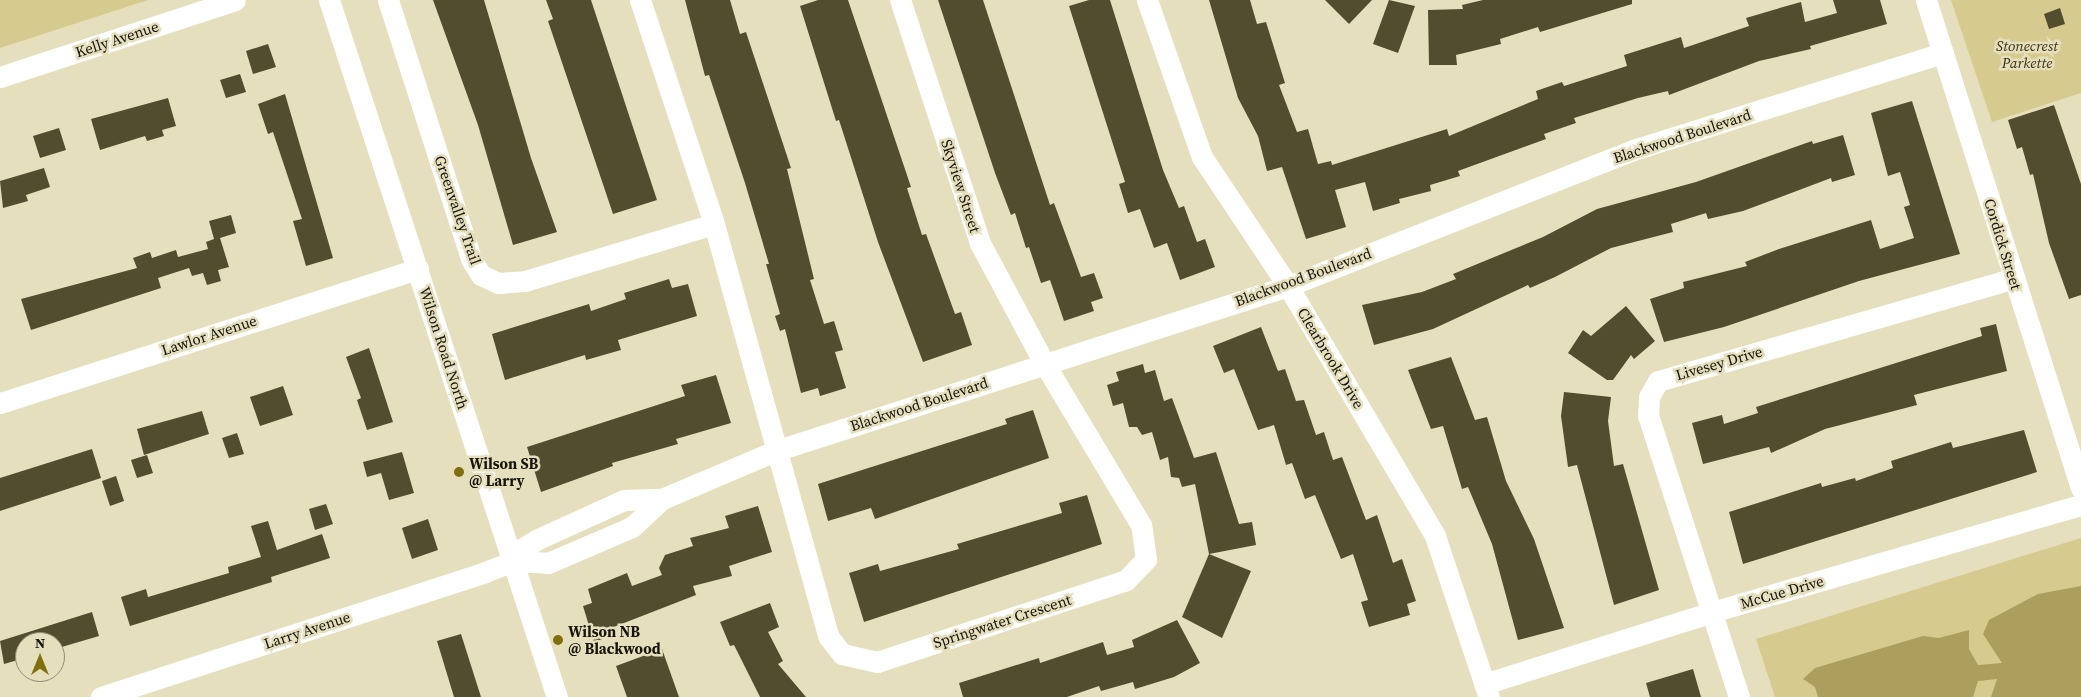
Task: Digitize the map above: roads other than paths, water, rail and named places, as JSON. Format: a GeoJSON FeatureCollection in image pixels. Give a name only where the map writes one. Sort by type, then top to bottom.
{"type":"FeatureCollection","features":[{"type":"Feature","properties":{"kind":"street","name":"Kelly Avenue"},"geometry":{"type":"LineString","coordinates":[[0,77],[235,0]]}},
{"type":"Feature","properties":{"kind":"street","name":"Wilson Road North"},"geometry":{"type":"LineString","coordinates":[[329,0],[557,697]]}},
{"type":"Feature","properties":{"kind":"street","name":"Greenvalley Trail"},"geometry":{"type":"LineString","coordinates":[[388,0],[471,259],[481,275],[498,283],[525,281],[714,224]]}},
{"type":"Feature","properties":{"kind":"street"},"geometry":{"type":"LineString","coordinates":[[640,0],[714,224],[775,451]]}},
{"type":"Feature","properties":{"kind":"street","name":"Skyview Street"},"geometry":{"type":"LineString","coordinates":[[900,0],[980,243],[1044,363]]}},
{"type":"Feature","properties":{"kind":"street","name":"Clearbrook Drive"},"geometry":{"type":"LineString","coordinates":[[1147,0],[1202,157],[1288,286],[1435,536],[1486,690]]}},
{"type":"Feature","properties":{"kind":"street","name":"Cordick Street"},"geometry":{"type":"LineString","coordinates":[[1926,0],[2081,488]]}},
{"type":"Feature","properties":{"kind":"street","name":"Blackwood Boulevard"},"geometry":{"type":"LineString","coordinates":[[513,561],[548,563],[632,527],[662,499],[775,451],[1288,286],[1633,150],[1943,53]]}},
{"type":"Feature","properties":{"kind":"street","name":"Lawlor Avenue"},"geometry":{"type":"LineString","coordinates":[[0,403],[418,269]]}},
{"type":"Feature","properties":{"kind":"street","name":"Livesey Drive"},"geometry":{"type":"LineString","coordinates":[[1740,697],[1648,416],[1648,397],[1658,381],[2014,278]]}},
{"type":"Feature","properties":{"kind":"street","name":"Springwater Crescent"},"geometry":{"type":"LineString","coordinates":[[775,451],[828,636],[842,654],[876,662],[1126,580],[1146,559],[1141,525],[1044,363]]}},
{"type":"Feature","properties":{"kind":"street","name":"McCue Drive"},"geometry":{"type":"LineString","coordinates":[[1486,690],[1712,612],[2081,505]]}},
{"type":"Feature","properties":{"kind":"street","name":"Larry Avenue"},"geometry":{"type":"LineString","coordinates":[[101,697],[513,561]]}},
{"type":"Feature","properties":{"kind":"place","name":"Wilson SB @ Larry"},"geometry":{"type":"Point","coordinates":[459,472]}},
{"type":"Feature","properties":{"kind":"place","name":"Wilson NB @ Blackwood"},"geometry":{"type":"Point","coordinates":[558,640]}},
{"type":"Feature","properties":{"kind":"park label","name":"Stonecrest Parkette"},"geometry":{"type":"Point","coordinates":[2027,54]}}]}
